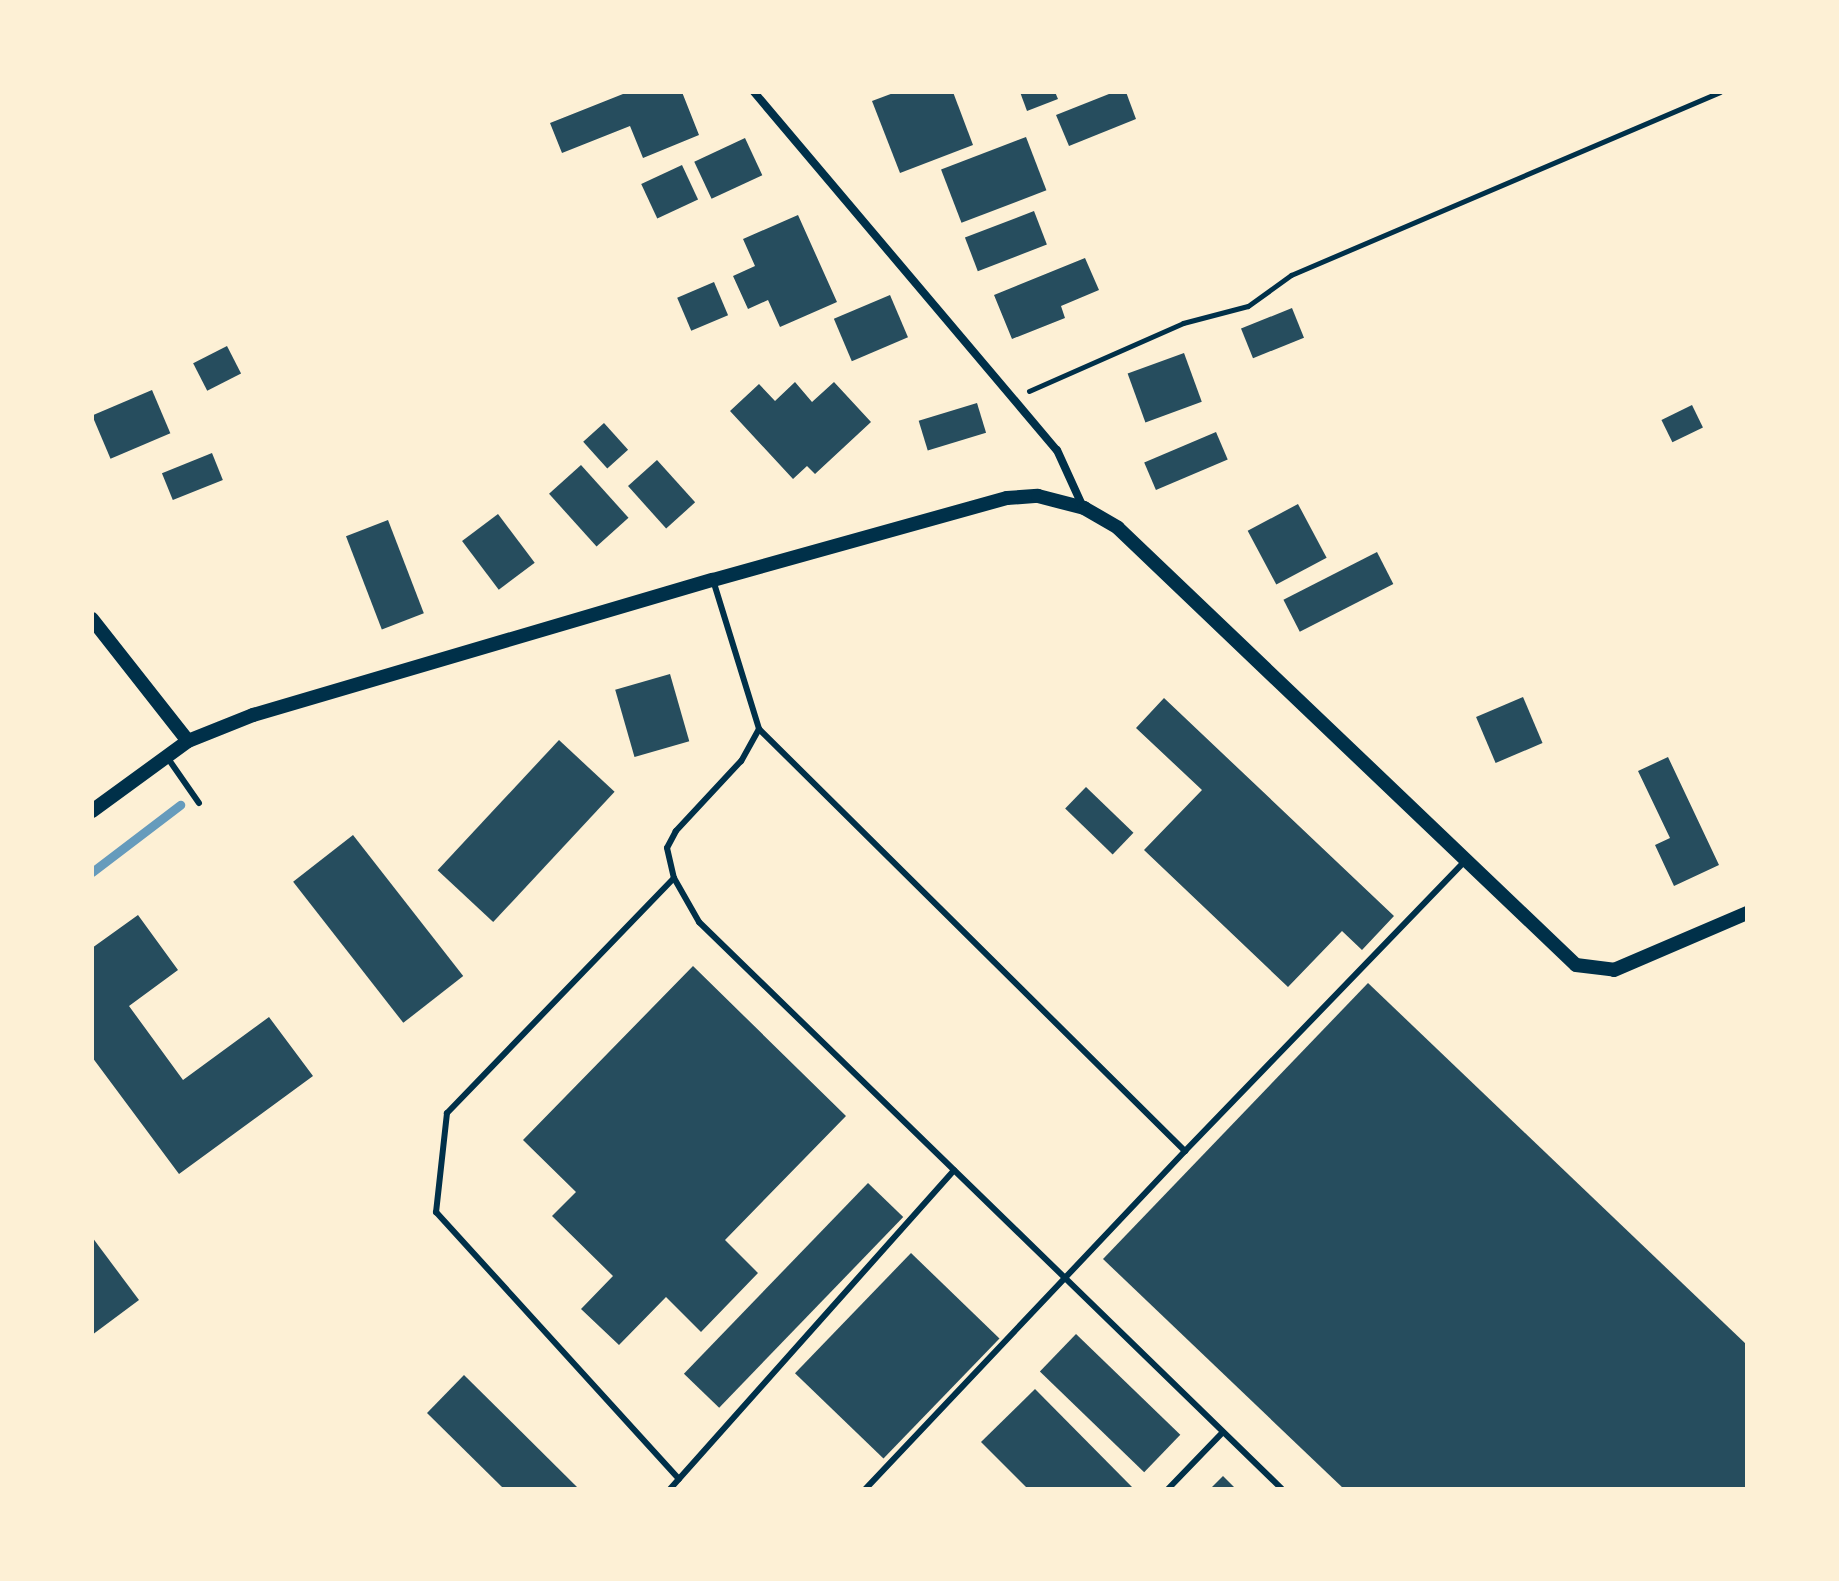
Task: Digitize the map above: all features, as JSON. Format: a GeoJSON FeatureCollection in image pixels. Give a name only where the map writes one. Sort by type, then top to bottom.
{"type":"FeatureCollection","features":[{"type":"Feature","properties":{"kind":"street"},"geometry":{"type":"LineString","coordinates":[[754,92],[1057,450],[1084,508]]}},
{"type":"Feature","properties":{"kind":"street"},"geometry":{"type":"LineString","coordinates":[[93,808],[188,741],[253,715],[713,580],[1007,498],[1060,499],[1084,508],[1118,528],[1467,859],[1567,959],[1587,969],[1614,970],[1747,913]]}},
{"type":"Feature","properties":{"kind":"street"},"geometry":{"type":"LineString","coordinates":[[92,619],[188,741]]}},
{"type":"Feature","properties":{"kind":"lane"},"geometry":{"type":"LineString","coordinates":[[713,580],[759,729],[1185,1151]]}},
{"type":"Feature","properties":{"kind":"lane"},"geometry":{"type":"LineString","coordinates":[[759,729],[741,761],[676,831],[667,848],[674,878],[699,922],[1282,1489]]}},
{"type":"Feature","properties":{"kind":"lane"},"geometry":{"type":"LineString","coordinates":[[167,757],[199,803]]}},
{"type":"Feature","properties":{"kind":"lane"},"geometry":{"type":"LineString","coordinates":[[865,1489],[1467,859]]}},
{"type":"Feature","properties":{"kind":"lane"},"geometry":{"type":"LineString","coordinates":[[674,878],[447,1113],[436,1212],[679,1479]]}},
{"type":"Feature","properties":{"kind":"lane"},"geometry":{"type":"LineString","coordinates":[[670,1489],[954,1170]]}},
{"type":"Feature","properties":{"kind":"lane"},"geometry":{"type":"LineString","coordinates":[[1168,1489],[1223,1432]]}},
{"type":"Feature","properties":{"kind":"path"},"geometry":{"type":"LineString","coordinates":[[1014,397],[1183,323],[1248,306],[1291,275],[1720,92]]}},
{"type":"Feature","properties":{"kind":"building"},"geometry":{"type":"Polygon","coordinates":[[[628,92],[682,92],[699,135],[643,158],[630,126],[562,153],[550,123],[628,92]]]}},
{"type":"Feature","properties":{"kind":"building"},"geometry":{"type":"Polygon","coordinates":[[[896,92],[953,92],[973,145],[900,173],[872,101],[896,92]]]}},
{"type":"Feature","properties":{"kind":"building"},"geometry":{"type":"Polygon","coordinates":[[[1020,92],[1055,92],[1058,99],[1027,111],[1020,92]]]}},
{"type":"Feature","properties":{"kind":"building"},"geometry":{"type":"Polygon","coordinates":[[[1114,92],[1126,92],[1136,119],[1069,146],[1056,115],[1114,92]]]}},
{"type":"Feature","properties":{"kind":"building"},"geometry":{"type":"Polygon","coordinates":[[[1026,137],[1046,190],[961,223],[941,170],[1026,137]]]}},
{"type":"Feature","properties":{"kind":"building"},"geometry":{"type":"Polygon","coordinates":[[[745,138],[762,175],[712,199],[694,162],[745,138]]]}},
{"type":"Feature","properties":{"kind":"building"},"geometry":{"type":"Polygon","coordinates":[[[682,165],[698,199],[657,218],[641,184],[682,165]]]}},
{"type":"Feature","properties":{"kind":"building"},"geometry":{"type":"Polygon","coordinates":[[[1034,211],[1047,245],[978,271],[965,238],[1034,211]]]}},
{"type":"Feature","properties":{"kind":"building"},"geometry":{"type":"Polygon","coordinates":[[[798,215],[837,302],[780,327],[768,300],[748,309],[733,276],[755,266],[743,239],[798,215]]]}},
{"type":"Feature","properties":{"kind":"building"},"geometry":{"type":"Polygon","coordinates":[[[1085,258],[1099,290],[1061,306],[1065,318],[1012,339],[994,295],[1085,258]]]}},
{"type":"Feature","properties":{"kind":"building"},"geometry":{"type":"Polygon","coordinates":[[[714,282],[728,315],[691,331],[677,298],[714,282]]]}},
{"type":"Feature","properties":{"kind":"building"},"geometry":{"type":"Polygon","coordinates":[[[890,295],[908,337],[852,361],[834,319],[890,295]]]}},
{"type":"Feature","properties":{"kind":"building"},"geometry":{"type":"Polygon","coordinates":[[[1292,308],[1304,338],[1253,358],[1241,329],[1292,308]]]}},
{"type":"Feature","properties":{"kind":"building"},"geometry":{"type":"Polygon","coordinates":[[[227,346],[241,374],[207,391],[193,363],[227,346]]]}},
{"type":"Feature","properties":{"kind":"building"},"geometry":{"type":"Polygon","coordinates":[[[1184,353],[1202,402],[1145,422],[1128,374],[1184,353]]]}},
{"type":"Feature","properties":{"kind":"building"},"geometry":{"type":"Polygon","coordinates":[[[795,382],[812,402],[834,382],[871,422],[815,474],[807,466],[793,479],[730,411],[759,384],[775,401],[795,382]]]}},
{"type":"Feature","properties":{"kind":"building"},"geometry":{"type":"Polygon","coordinates":[[[152,390],[170,433],[111,459],[92,415],[152,390]]]}},
{"type":"Feature","properties":{"kind":"building"},"geometry":{"type":"Polygon","coordinates":[[[977,403],[986,433],[928,450],[919,421],[977,403]]]}},
{"type":"Feature","properties":{"kind":"building"},"geometry":{"type":"Polygon","coordinates":[[[1692,405],[1703,427],[1672,442],[1661,420],[1692,405]]]}},
{"type":"Feature","properties":{"kind":"building"},"geometry":{"type":"Polygon","coordinates":[[[604,423],[628,450],[607,468],[583,442],[604,423]]]}},
{"type":"Feature","properties":{"kind":"building"},"geometry":{"type":"Polygon","coordinates":[[[1216,432],[1228,460],[1156,490],[1144,462],[1216,432]]]}},
{"type":"Feature","properties":{"kind":"building"},"geometry":{"type":"Polygon","coordinates":[[[212,453],[223,480],[173,500],[162,473],[212,453]]]}},
{"type":"Feature","properties":{"kind":"building"},"geometry":{"type":"Polygon","coordinates":[[[657,460],[695,502],[666,528],[628,486],[657,460]]]}},
{"type":"Feature","properties":{"kind":"building"},"geometry":{"type":"Polygon","coordinates":[[[581,465],[629,518],[597,547],[549,494],[581,465]]]}},
{"type":"Feature","properties":{"kind":"building"},"geometry":{"type":"Polygon","coordinates":[[[1298,504],[1327,558],[1276,585],[1248,531],[1298,504]]]}},
{"type":"Feature","properties":{"kind":"building"},"geometry":{"type":"Polygon","coordinates":[[[498,514],[535,563],[499,590],[462,541],[498,514]]]}},
{"type":"Feature","properties":{"kind":"building"},"geometry":{"type":"Polygon","coordinates":[[[388,520],[424,613],[382,629],[346,536],[388,520]]]}},
{"type":"Feature","properties":{"kind":"building"},"geometry":{"type":"Polygon","coordinates":[[[1377,552],[1393,584],[1300,632],[1283,600],[1377,552]]]}},
{"type":"Feature","properties":{"kind":"building"},"geometry":{"type":"Polygon","coordinates":[[[670,674],[689,741],[635,757],[615,690],[670,674]]]}},
{"type":"Feature","properties":{"kind":"building"},"geometry":{"type":"Polygon","coordinates":[[[1523,697],[1543,743],[1496,763],[1476,717],[1523,697]]]}},
{"type":"Feature","properties":{"kind":"building"},"geometry":{"type":"Polygon","coordinates":[[[1164,698],[1394,916],[1362,950],[1342,931],[1288,987],[1144,850],[1202,790],[1136,728],[1164,698]]]}},
{"type":"Feature","properties":{"kind":"building"},"geometry":{"type":"Polygon","coordinates":[[[559,740],[615,792],[493,922],[438,870],[559,740]]]}},
{"type":"Feature","properties":{"kind":"building"},"geometry":{"type":"Polygon","coordinates":[[[1668,757],[1719,865],[1674,886],[1655,845],[1670,838],[1638,771],[1668,757]]]}},
{"type":"Feature","properties":{"kind":"building"},"geometry":{"type":"Polygon","coordinates":[[[1086,787],[1133,833],[1113,854],[1065,809],[1086,787]]]}},
{"type":"Feature","properties":{"kind":"building"},"geometry":{"type":"Polygon","coordinates":[[[353,835],[463,976],[403,1023],[293,882],[353,835]]]}},
{"type":"Feature","properties":{"kind":"building"},"geometry":{"type":"Polygon","coordinates":[[[138,915],[178,970],[129,1006],[183,1080],[269,1017],[313,1076],[179,1174],[92,1057],[92,948],[138,915]]]}},
{"type":"Feature","properties":{"kind":"building"},"geometry":{"type":"Polygon","coordinates":[[[693,966],[846,1116],[725,1240],[758,1273],[701,1332],[666,1297],[619,1345],[581,1309],[613,1276],[552,1216],[576,1192],[523,1140],[693,966]]]}},
{"type":"Feature","properties":{"kind":"building"},"geometry":{"type":"Polygon","coordinates":[[[1368,983],[1747,1345],[1747,1489],[1344,1489],[1103,1259],[1368,983]]]}},
{"type":"Feature","properties":{"kind":"building"},"geometry":{"type":"Polygon","coordinates":[[[868,1183],[903,1217],[719,1408],[684,1374],[868,1183]]]}},
{"type":"Feature","properties":{"kind":"building"},"geometry":{"type":"Polygon","coordinates":[[[92,1237],[139,1300],[92,1335],[92,1237]]]}},
{"type":"Feature","properties":{"kind":"building"},"geometry":{"type":"Polygon","coordinates":[[[911,1253],[999,1338],[883,1459],[795,1373],[911,1253]]]}},
{"type":"Feature","properties":{"kind":"building"},"geometry":{"type":"Polygon","coordinates":[[[1076,1334],[1180,1435],[1144,1472],[1040,1371],[1076,1334]]]}},
{"type":"Feature","properties":{"kind":"building"},"geometry":{"type":"Polygon","coordinates":[[[464,1375],[579,1489],[504,1489],[427,1413],[464,1375]]]}},
{"type":"Feature","properties":{"kind":"building"},"geometry":{"type":"Polygon","coordinates":[[[1035,1389],[1134,1489],[1028,1489],[981,1442],[1035,1389]]]}},
{"type":"Feature","properties":{"kind":"building"},"geometry":{"type":"Polygon","coordinates":[[[1223,1476],[1236,1489],[1210,1489],[1223,1476]]]}},
{"type":"Feature","properties":{"kind":"waterway"},"geometry":{"type":"LineString","coordinates":[[92,872],[180,805]]}}]}
